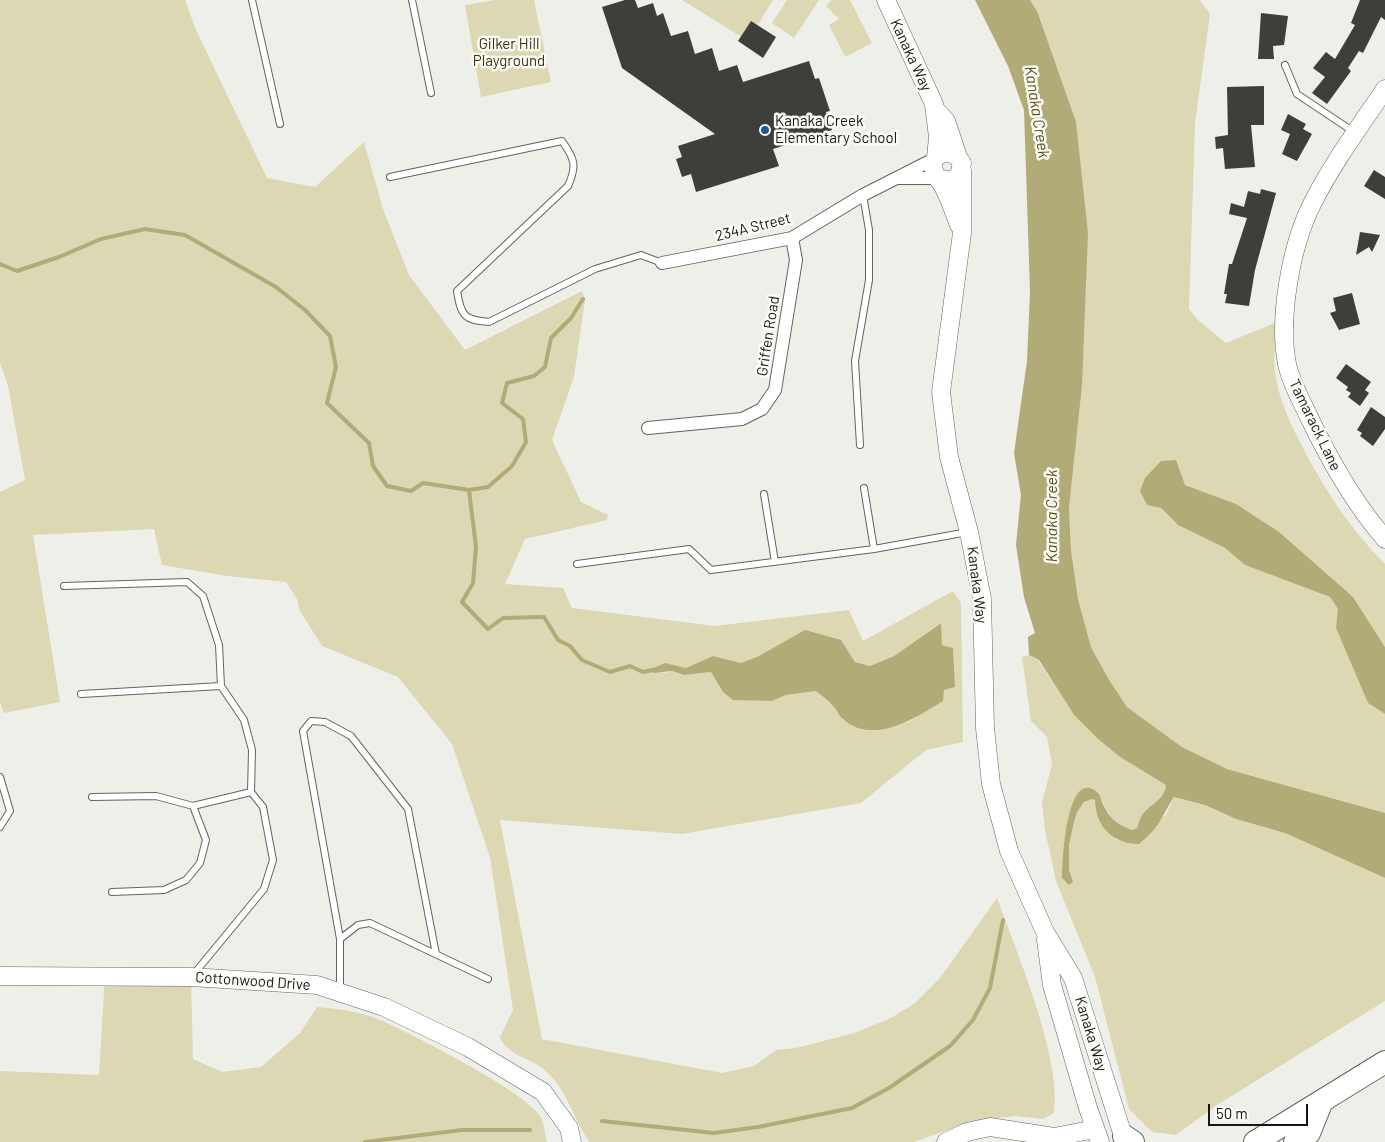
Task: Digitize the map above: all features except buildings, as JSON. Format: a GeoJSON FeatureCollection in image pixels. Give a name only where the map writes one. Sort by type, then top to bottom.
{"type":"FeatureCollection","features":[{"type":"Feature","properties":{"kind":"highway"},"geometry":{"type":"LineString","coordinates":[[1254,1142],[1385,1062]]}},
{"type":"Feature","properties":{"kind":"highway"},"geometry":{"type":"LineString","coordinates":[[1295,1142],[1309,1133],[1322,1101]]}},
{"type":"Feature","properties":{"kind":"main road","name":"Kanaka Way"},"geometry":{"type":"LineString","coordinates":[[886,0],[936,110],[946,121],[960,164],[962,233],[941,392],[949,457],[969,532],[982,599],[985,728],[991,784],[1009,851],[1045,932],[1073,978],[1089,1023],[1115,1116],[1127,1140]]}},
{"type":"Feature","properties":{"kind":"main road","name":"Tamarack Lane"},"geometry":{"type":"LineString","coordinates":[[1385,89],[1312,204],[1301,232],[1287,298],[1286,359],[1297,391],[1325,450],[1359,507],[1385,539]]}},
{"type":"Feature","properties":{"kind":"main road","name":"Kanaka Way"},"geometry":{"type":"LineString","coordinates":[[936,110],[936,158]]}},
{"type":"Feature","properties":{"kind":"main road"},"geometry":{"type":"LineString","coordinates":[[939,178],[949,181],[954,179],[960,164],[948,152],[936,158],[934,170],[962,233]]}},
{"type":"Feature","properties":{"kind":"main road","name":"Kanaka Way"},"geometry":{"type":"LineString","coordinates":[[1045,932],[1052,985],[1098,1136]]}},
{"type":"Feature","properties":{"kind":"main road","name":"Cottonwood Drive"},"geometry":{"type":"LineString","coordinates":[[0,976],[192,977],[317,985],[384,1007],[460,1043],[543,1092],[569,1128],[572,1142]]}},
{"type":"Feature","properties":{"kind":"main road"},"geometry":{"type":"LineString","coordinates":[[946,1142],[967,1132],[990,1127],[1054,1137],[1098,1136]]}},
{"type":"Feature","properties":{"kind":"street","name":"234A Street"},"geometry":{"type":"LineString","coordinates":[[662,263],[792,238],[863,195],[936,158]]}},
{"type":"Feature","properties":{"kind":"street","name":"234A Street"},"geometry":{"type":"LineString","coordinates":[[899,178],[939,178]]}},
{"type":"Feature","properties":{"kind":"street","name":"Griffen Road"},"geometry":{"type":"LineString","coordinates":[[648,428],[742,419],[762,409],[775,390],[796,260],[792,238]]}},
{"type":"Feature","properties":{"kind":"lane"},"geometry":{"type":"LineString","coordinates":[[252,0],[280,124]]}},
{"type":"Feature","properties":{"kind":"lane"},"geometry":{"type":"LineString","coordinates":[[412,0],[431,93]]}},
{"type":"Feature","properties":{"kind":"lane"},"geometry":{"type":"LineString","coordinates":[[1285,65],[1297,94],[1356,133]]}},
{"type":"Feature","properties":{"kind":"lane"},"geometry":{"type":"LineString","coordinates":[[390,177],[562,141],[572,155],[574,171],[568,186],[457,291],[460,309],[470,320],[489,322],[595,269],[641,255],[662,263]]}},
{"type":"Feature","properties":{"kind":"lane"},"geometry":{"type":"LineString","coordinates":[[860,445],[855,360],[869,280],[869,230],[863,195]]}},
{"type":"Feature","properties":{"kind":"lane"},"geometry":{"type":"LineString","coordinates":[[864,488],[874,550]]}},
{"type":"Feature","properties":{"kind":"lane"},"geometry":{"type":"LineString","coordinates":[[764,494],[775,562]]}},
{"type":"Feature","properties":{"kind":"lane"},"geometry":{"type":"LineString","coordinates":[[577,564],[689,549],[711,570],[874,550],[969,532]]}},
{"type":"Feature","properties":{"kind":"lane"},"geometry":{"type":"LineString","coordinates":[[64,586],[187,582],[203,596],[209,613],[219,645],[220,686],[244,720],[252,750],[251,792],[262,807],[273,860],[264,889],[192,977]]}},
{"type":"Feature","properties":{"kind":"lane"},"geometry":{"type":"LineString","coordinates":[[81,694],[220,686]]}},
{"type":"Feature","properties":{"kind":"lane"},"geometry":{"type":"LineString","coordinates":[[340,993],[340,939],[303,731],[311,721],[324,722],[351,736],[408,809],[436,954]]}},
{"type":"Feature","properties":{"kind":"lane"},"geometry":{"type":"LineString","coordinates":[[0,827],[10,811],[1,781]]}},
{"type":"Feature","properties":{"kind":"lane"},"geometry":{"type":"LineString","coordinates":[[92,797],[156,796],[193,806],[251,792]]}},
{"type":"Feature","properties":{"kind":"lane"},"geometry":{"type":"LineString","coordinates":[[112,892],[164,890],[186,880],[200,863],[206,840],[193,806]]}},
{"type":"Feature","properties":{"kind":"lane"},"geometry":{"type":"LineString","coordinates":[[340,939],[358,925],[370,923],[488,979]]}},
{"type":"Feature","properties":{"kind":"green space"},"geometry":{"type":"Polygon","coordinates":[[[0,0],[185,0],[196,30],[267,178],[315,187],[364,142],[383,209],[409,275],[465,350],[582,291],[585,300],[574,377],[552,440],[581,502],[608,515],[607,520],[525,539],[505,584],[563,588],[572,608],[715,626],[849,610],[863,641],[953,591],[961,603],[963,742],[926,750],[861,803],[682,834],[500,820],[542,1039],[722,1073],[754,1066],[776,1050],[796,1048],[854,1033],[889,1019],[914,1004],[940,978],[997,898],[1026,976],[1045,1035],[1055,1090],[1054,1113],[1043,1119],[1015,1116],[973,1121],[914,1142],[590,1142],[558,1084],[542,1068],[507,1048],[500,1037],[513,1010],[490,857],[452,744],[398,677],[322,646],[300,611],[297,599],[286,582],[227,576],[162,565],[154,529],[33,535],[60,702],[4,713],[0,702],[0,492],[25,480],[8,386],[0,363],[0,0]],[[940,623],[894,656],[870,666],[855,662],[841,640],[759,656],[741,663],[713,656],[686,668],[665,664],[659,671],[664,673],[672,671],[684,675],[711,672],[723,692],[754,700],[772,701],[786,695],[816,691],[833,706],[843,719],[872,731],[908,722],[943,701],[944,690],[953,665],[953,648],[942,645],[940,623]]]}},
{"type":"Feature","properties":{"kind":"green space","name":"Gilker Hill Playground"},"geometry":{"type":"Polygon","coordinates":[[[495,0],[534,0],[551,82],[481,97],[465,5],[495,0]]]}},
{"type":"Feature","properties":{"kind":"green space"},"geometry":{"type":"Polygon","coordinates":[[[682,0],[773,0],[748,41],[682,0]]]}},
{"type":"Feature","properties":{"kind":"green space"},"geometry":{"type":"Polygon","coordinates":[[[787,0],[819,0],[794,38],[772,23],[787,0]]]}},
{"type":"Feature","properties":{"kind":"green space"},"geometry":{"type":"Polygon","coordinates":[[[831,0],[850,0],[872,43],[845,57],[829,25],[839,19],[826,6],[831,0]]]}},
{"type":"Feature","properties":{"kind":"green space"},"geometry":{"type":"Polygon","coordinates":[[[1030,0],[1200,0],[1210,14],[1195,124],[1189,309],[1198,320],[1226,343],[1277,322],[1274,353],[1275,371],[1279,391],[1289,419],[1329,494],[1349,523],[1385,564],[1385,647],[1353,597],[1236,504],[1185,485],[1147,505],[1161,508],[1178,525],[1225,548],[1245,565],[1330,597],[1338,609],[1337,628],[1368,703],[1385,714],[1385,813],[1227,769],[1182,747],[1127,707],[1091,647],[1078,599],[1071,550],[1069,508],[1082,386],[1037,11],[1030,0]]]}},
{"type":"Feature","properties":{"kind":"green space"},"geometry":{"type":"Polygon","coordinates":[[[1029,655],[1038,660],[1074,715],[1120,757],[1166,785],[1163,795],[1141,817],[1137,829],[1131,830],[1117,823],[1105,808],[1098,792],[1087,788],[1079,793],[1068,820],[1062,878],[1072,882],[1069,870],[1069,845],[1076,812],[1084,802],[1092,798],[1095,801],[1099,818],[1118,841],[1166,815],[1174,797],[1205,805],[1236,819],[1285,833],[1385,878],[1385,1001],[1217,1105],[1176,1135],[1152,1132],[1129,1109],[1095,977],[1056,881],[1045,830],[1042,802],[1052,765],[1047,737],[1031,721],[1022,657],[1029,655]]]}},
{"type":"Feature","properties":{"kind":"green space"},"geometry":{"type":"Polygon","coordinates":[[[105,975],[191,977],[193,1059],[222,1072],[261,1067],[300,1033],[317,1007],[365,1014],[440,1050],[513,1093],[540,1116],[547,1142],[0,1142],[0,1071],[99,1075],[105,975]]]}},
{"type":"Feature","properties":{"kind":"water","name":"Kanaka Creek"},"geometry":{"type":"Polygon","coordinates":[[[975,0],[1030,0],[1037,11],[1076,122],[1088,233],[1082,386],[1069,508],[1071,550],[1078,599],[1091,647],[1127,707],[1182,747],[1227,769],[1385,813],[1385,878],[1285,833],[1236,819],[1205,805],[1174,797],[1160,822],[1139,844],[1121,841],[1107,832],[1098,818],[1095,800],[1092,799],[1084,802],[1077,812],[1069,845],[1069,870],[1073,882],[1069,885],[1062,878],[1068,820],[1072,804],[1078,793],[1087,788],[1097,792],[1110,816],[1117,823],[1132,830],[1137,828],[1144,813],[1163,795],[1166,785],[1120,757],[1097,738],[1074,715],[1039,660],[1029,655],[1028,637],[1035,633],[1024,597],[1016,545],[1021,495],[1014,453],[1027,361],[1030,291],[1024,110],[1008,66],[975,0]]]}},
{"type":"Feature","properties":{"kind":"water"},"geometry":{"type":"Polygon","coordinates":[[[1176,460],[1185,485],[1236,504],[1279,532],[1353,597],[1385,647],[1385,714],[1368,703],[1336,628],[1338,609],[1330,597],[1245,565],[1225,548],[1178,525],[1161,508],[1147,505],[1140,491],[1145,478],[1161,461],[1176,460]]]}},
{"type":"Feature","properties":{"kind":"water"},"geometry":{"type":"Polygon","coordinates":[[[941,623],[942,645],[953,648],[955,687],[944,690],[943,701],[920,715],[881,730],[867,730],[855,727],[842,718],[835,708],[816,691],[786,695],[772,701],[733,700],[723,692],[711,672],[684,675],[672,671],[653,673],[651,669],[665,663],[686,668],[713,656],[741,663],[759,656],[805,630],[841,640],[855,662],[870,666],[894,656],[941,623]]]}},
{"type":"Feature","properties":{"kind":"waterway"},"geometry":{"type":"LineString","coordinates":[[0,264],[17,271],[59,257],[101,239],[145,229],[185,235],[276,287],[305,310],[330,336],[336,367],[327,403],[369,443],[373,466],[387,486],[411,491],[423,483],[469,490],[476,547],[473,583],[462,602],[488,629],[503,618],[544,617],[558,640],[570,646],[582,660],[610,672],[630,666],[643,672],[657,669]]}},
{"type":"Feature","properties":{"kind":"waterway"},"geometry":{"type":"LineString","coordinates":[[469,490],[488,487],[512,466],[526,442],[523,419],[502,403],[507,383],[534,376],[545,367],[551,338],[571,318],[583,299]]}},
{"type":"Feature","properties":{"kind":"waterway"},"geometry":{"type":"LineString","coordinates":[[602,1121],[714,1133],[758,1127],[852,1108],[889,1088],[950,1046],[973,1020],[990,988],[1003,920]]}},
{"type":"Feature","properties":{"kind":"waterway"},"geometry":{"type":"LineString","coordinates":[[365,1142],[462,1130],[530,1130]]}},
{"type":"Feature","properties":{"kind":"place","name":"Kanaka Creek Elementary School"},"geometry":{"type":"Point","coordinates":[765,130]}}]}
